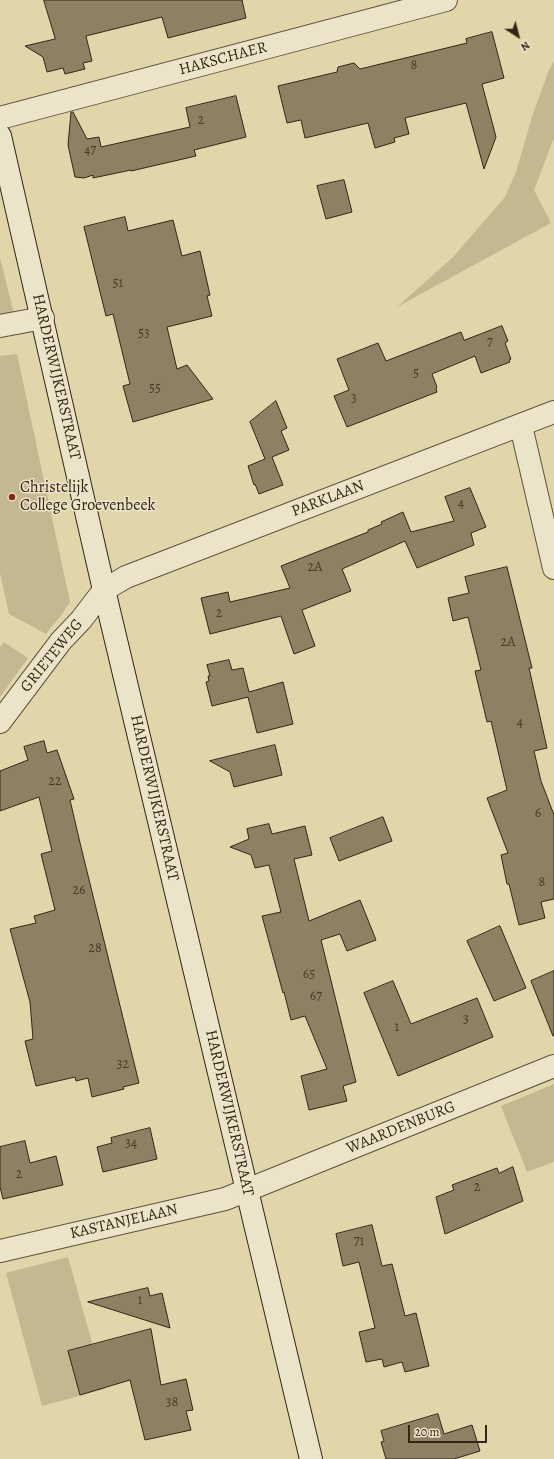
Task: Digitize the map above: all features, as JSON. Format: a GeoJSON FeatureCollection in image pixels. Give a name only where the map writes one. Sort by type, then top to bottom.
{"type":"FeatureCollection","features":[{"type":"Feature","properties":{"kind":"street","name":"HAKSCHAER"},"geometry":{"type":"LineString","coordinates":[[0,118],[446,0]]}},
{"type":"Feature","properties":{"kind":"street","name":"HARDERWIJKERSTRAAT"},"geometry":{"type":"LineString","coordinates":[[0,136],[43,318],[104,590],[311,1459]]}},
{"type":"Feature","properties":{"kind":"street"},"geometry":{"type":"LineString","coordinates":[[0,326],[43,318]]}},
{"type":"Feature","properties":{"kind":"street","name":"PARKLAAN"},"geometry":{"type":"LineString","coordinates":[[104,590],[126,576],[521,426],[554,412]]}},
{"type":"Feature","properties":{"kind":"street"},"geometry":{"type":"LineString","coordinates":[[521,426],[554,568]]}},
{"type":"Feature","properties":{"kind":"street","name":"GRIETEWEG"},"geometry":{"type":"LineString","coordinates":[[0,722],[61,641],[81,620],[104,590]]}},
{"type":"Feature","properties":{"kind":"street","name":"WAARDENBURG"},"geometry":{"type":"LineString","coordinates":[[247,1190],[554,1066]]}},
{"type":"Feature","properties":{"kind":"street","name":"KASTANJELAAN"},"geometry":{"type":"LineString","coordinates":[[0,1251],[225,1198],[247,1190]]}},
{"type":"Feature","properties":{"kind":"shaded area"},"geometry":{"type":"Polygon","coordinates":[[[554,61],[554,138],[534,190],[551,223],[397,307],[453,257],[505,197],[516,172],[532,117],[548,72],[554,61]]]}},
{"type":"Feature","properties":{"kind":"shaded area"},"geometry":{"type":"Polygon","coordinates":[[[0,258],[14,314],[0,317],[0,258]]]}},
{"type":"Feature","properties":{"kind":"shaded area"},"geometry":{"type":"Polygon","coordinates":[[[17,354],[70,602],[46,634],[9,614],[0,573],[0,356],[17,354]]]}},
{"type":"Feature","properties":{"kind":"shaded area"},"geometry":{"type":"Polygon","coordinates":[[[4,642],[28,658],[0,697],[0,647],[4,642]]]}},
{"type":"Feature","properties":{"kind":"shaded area"},"geometry":{"type":"Polygon","coordinates":[[[554,1084],[554,1162],[527,1172],[501,1106],[554,1084]]]}},
{"type":"Feature","properties":{"kind":"shaded area"},"geometry":{"type":"Polygon","coordinates":[[[68,1257],[105,1389],[42,1406],[6,1273],[68,1257]]]}},
{"type":"Feature","properties":{"kind":"building"},"geometry":{"type":"Polygon","coordinates":[[[44,0],[242,0],[246,18],[168,38],[162,17],[86,36],[92,61],[83,63],[85,69],[65,74],[63,68],[47,72],[43,57],[25,46],[55,39],[44,0]]]}},
{"type":"Feature","properties":{"kind":"building"},"geometry":{"type":"Polygon","coordinates":[[[492,32],[504,78],[482,84],[496,137],[484,169],[466,103],[405,118],[409,134],[394,138],[395,142],[375,148],[368,123],[305,138],[301,120],[287,123],[278,86],[337,72],[338,67],[354,63],[360,69],[467,43],[466,39],[492,32]]]}},
{"type":"Feature","properties":{"kind":"building"},"geometry":{"type":"Polygon","coordinates":[[[236,96],[246,137],[194,150],[196,156],[93,178],[93,175],[84,178],[75,177],[68,145],[71,112],[73,112],[87,139],[99,137],[101,147],[190,127],[186,108],[236,96]]]}},
{"type":"Feature","properties":{"kind":"building"},"geometry":{"type":"Polygon","coordinates":[[[344,180],[352,212],[326,219],[317,186],[344,180]]]}},
{"type":"Feature","properties":{"kind":"building"},"geometry":{"type":"Polygon","coordinates":[[[125,217],[128,231],[173,220],[182,256],[200,251],[210,295],[207,296],[212,316],[167,327],[177,369],[187,365],[213,399],[133,422],[123,386],[130,384],[113,314],[106,316],[84,227],[125,217]]]}},
{"type":"Feature","properties":{"kind":"building"},"geometry":{"type":"Polygon","coordinates":[[[502,326],[508,341],[505,343],[511,359],[509,360],[510,362],[481,373],[475,356],[432,374],[437,387],[437,392],[347,427],[334,396],[349,390],[337,359],[378,343],[386,361],[461,332],[464,340],[502,326]]]}},
{"type":"Feature","properties":{"kind":"building"},"geometry":{"type":"Polygon","coordinates":[[[276,401],[287,428],[281,431],[289,450],[272,457],[283,485],[259,494],[255,484],[254,485],[248,466],[265,459],[250,422],[276,401]]]}},
{"type":"Feature","properties":{"kind":"building"},"geometry":{"type":"Polygon","coordinates":[[[470,488],[486,527],[471,533],[474,545],[417,568],[405,541],[342,569],[351,591],[302,610],[315,646],[294,654],[281,616],[210,634],[201,598],[228,592],[230,602],[290,588],[281,566],[368,532],[368,530],[382,524],[381,522],[403,512],[411,532],[454,521],[445,497],[470,488]]]}},
{"type":"Feature","properties":{"kind":"building"},"geometry":{"type":"Polygon","coordinates":[[[507,567],[532,668],[529,668],[547,748],[534,751],[541,781],[554,815],[554,899],[541,902],[545,918],[519,925],[509,884],[507,884],[501,855],[508,853],[487,798],[507,790],[491,721],[487,722],[475,671],[481,670],[468,617],[453,621],[448,598],[469,593],[465,577],[507,567]]]}},
{"type":"Feature","properties":{"kind":"building"},"geometry":{"type":"Polygon","coordinates":[[[229,660],[232,670],[243,668],[249,692],[283,682],[293,724],[257,733],[248,697],[212,706],[206,682],[209,681],[208,676],[210,676],[207,665],[229,660]]]}},
{"type":"Feature","properties":{"kind":"building"},"geometry":{"type":"Polygon","coordinates":[[[44,741],[47,753],[57,750],[74,799],[70,800],[139,1083],[123,1087],[124,1089],[92,1097],[88,1078],[76,1081],[75,1077],[36,1086],[25,1041],[33,1039],[30,1002],[10,929],[36,923],[34,916],[55,910],[41,854],[52,851],[39,797],[0,811],[0,771],[28,760],[24,747],[44,741]]]}},
{"type":"Feature","properties":{"kind":"building"},"geometry":{"type":"Polygon","coordinates":[[[275,745],[282,775],[234,787],[230,772],[210,761],[275,745]]]}},
{"type":"Feature","properties":{"kind":"building"},"geometry":{"type":"Polygon","coordinates":[[[383,817],[392,841],[339,861],[330,838],[383,817]]]}},
{"type":"Feature","properties":{"kind":"building"},"geometry":{"type":"Polygon","coordinates":[[[269,824],[272,834],[305,826],[312,855],[294,859],[309,921],[360,900],[376,940],[347,951],[340,934],[321,940],[356,1082],[343,1086],[347,1101],[309,1110],[301,1076],[327,1069],[305,1016],[291,1020],[284,992],[283,993],[262,916],[281,912],[269,865],[255,868],[251,855],[230,847],[249,839],[247,829],[269,824]]]}},
{"type":"Feature","properties":{"kind":"building"},"geometry":{"type":"Polygon","coordinates":[[[500,926],[526,988],[494,1001],[467,941],[500,926]]]}},
{"type":"Feature","properties":{"kind":"building"},"geometry":{"type":"Polygon","coordinates":[[[554,971],[554,1036],[553,1036],[531,981],[554,971]]]}},
{"type":"Feature","properties":{"kind":"building"},"geometry":{"type":"Polygon","coordinates":[[[393,981],[411,1024],[477,998],[493,1037],[398,1076],[364,993],[393,981]]]}},
{"type":"Feature","properties":{"kind":"building"},"geometry":{"type":"Polygon","coordinates":[[[150,1128],[157,1159],[103,1172],[97,1147],[112,1143],[111,1138],[150,1128]]]}},
{"type":"Feature","properties":{"kind":"building"},"geometry":{"type":"Polygon","coordinates":[[[25,1141],[30,1163],[56,1156],[63,1185],[3,1199],[0,1187],[0,1147],[25,1141]]]}},
{"type":"Feature","properties":{"kind":"building"},"geometry":{"type":"Polygon","coordinates":[[[513,1167],[523,1201],[445,1234],[436,1197],[454,1190],[452,1185],[497,1168],[499,1173],[513,1167]]]}},
{"type":"Feature","properties":{"kind":"building"},"geometry":{"type":"Polygon","coordinates":[[[372,1225],[382,1266],[392,1264],[405,1316],[416,1313],[429,1366],[405,1372],[402,1362],[384,1367],[382,1359],[366,1362],[359,1332],[375,1328],[359,1262],[343,1266],[336,1234],[372,1225]]]}},
{"type":"Feature","properties":{"kind":"building"},"geometry":{"type":"Polygon","coordinates":[[[148,1288],[150,1296],[162,1293],[170,1328],[88,1302],[148,1288]]]}},
{"type":"Feature","properties":{"kind":"building"},"geometry":{"type":"Polygon","coordinates":[[[151,1329],[161,1385],[186,1379],[193,1410],[186,1411],[191,1430],[145,1440],[130,1380],[80,1395],[68,1351],[151,1329]]]}},
{"type":"Feature","properties":{"kind":"building"},"geometry":{"type":"Polygon","coordinates":[[[438,1414],[444,1434],[472,1425],[480,1451],[454,1459],[386,1459],[381,1442],[384,1441],[381,1431],[438,1414]]]}},
{"type":"Feature","properties":{"kind":"place","name":"Christelijk College Groevenbeek"},"geometry":{"type":"Point","coordinates":[12,497]}}]}
